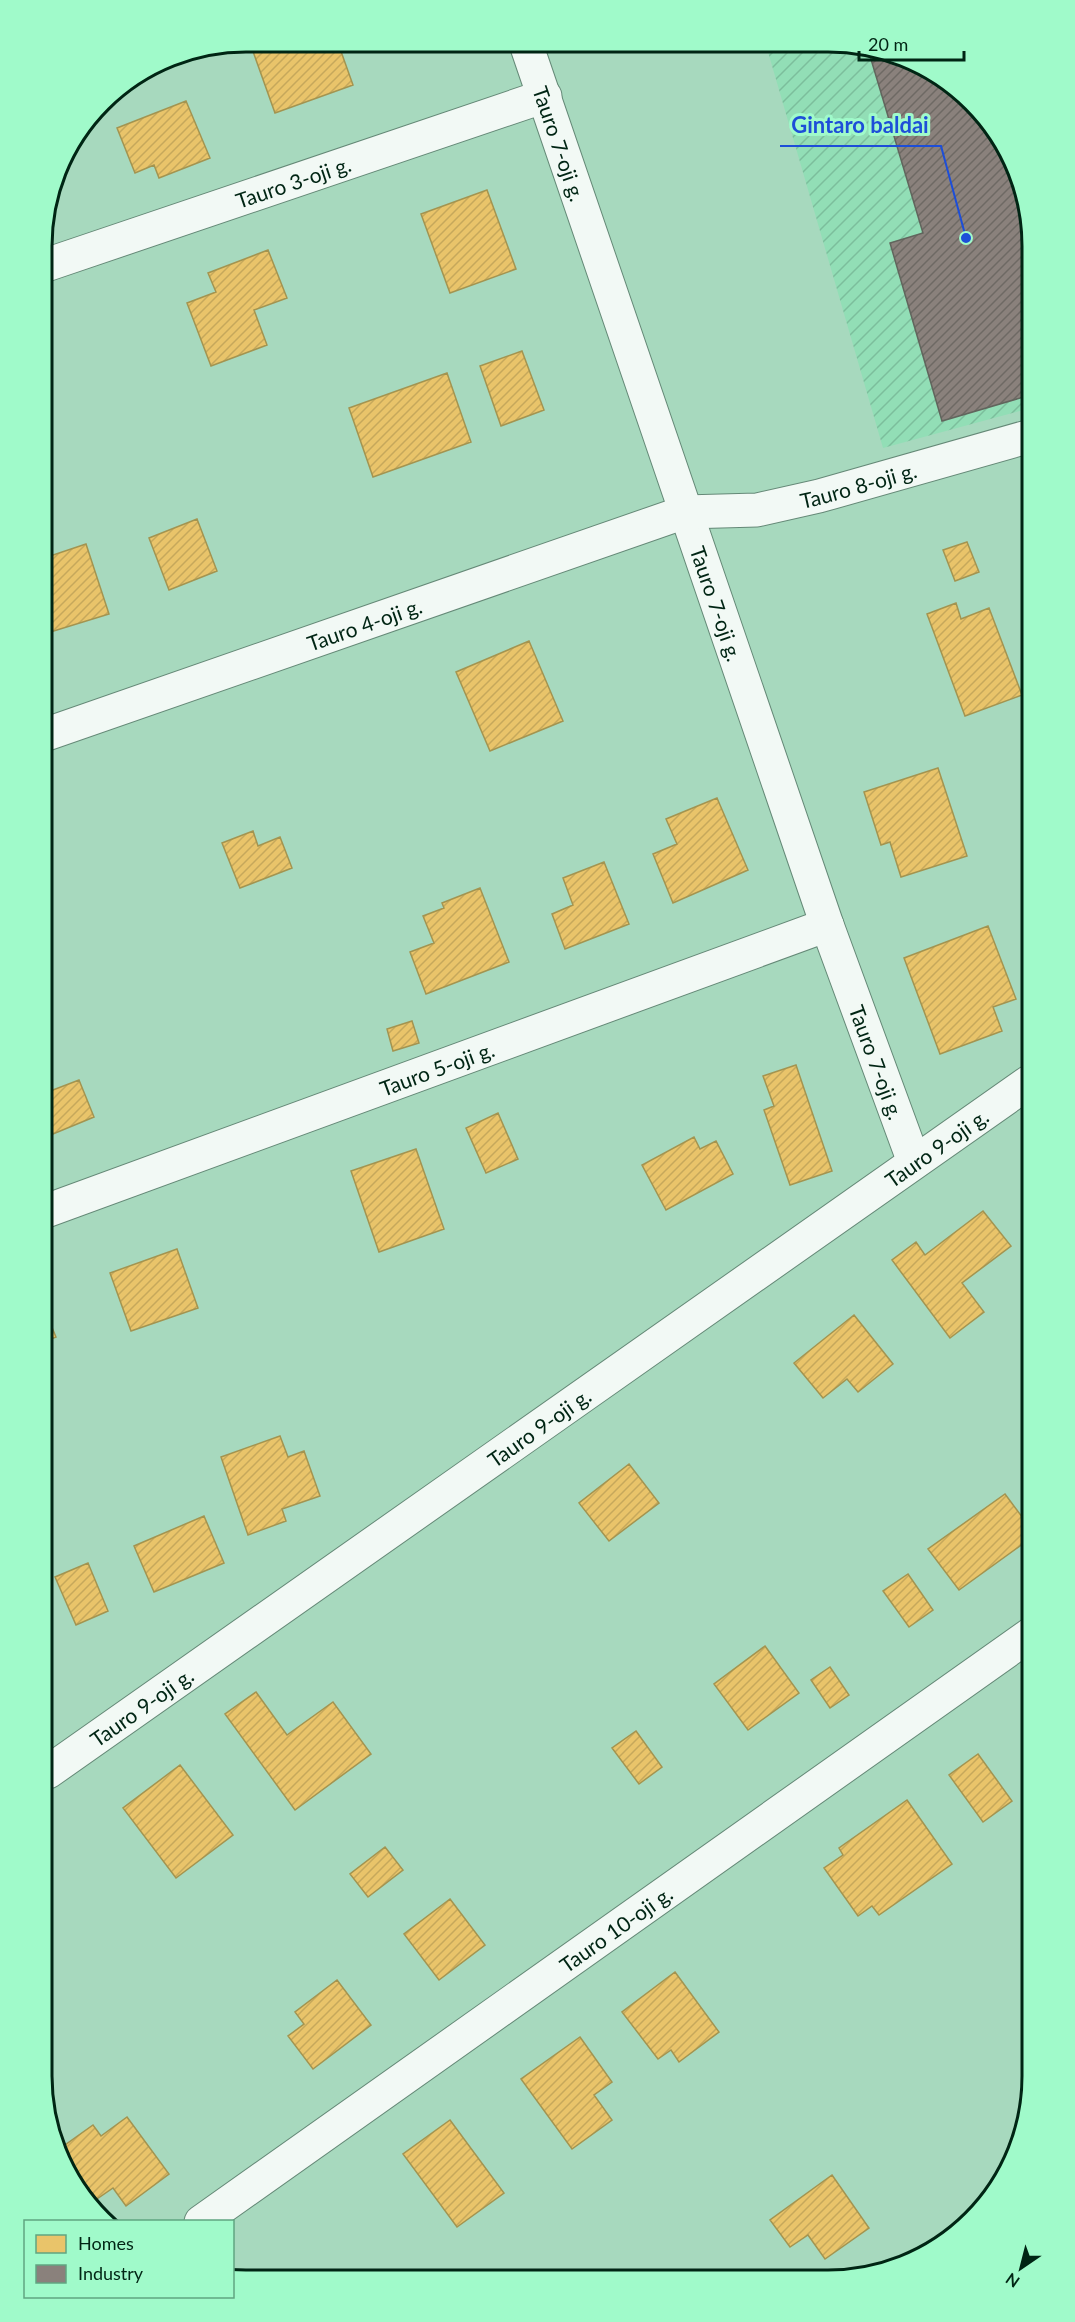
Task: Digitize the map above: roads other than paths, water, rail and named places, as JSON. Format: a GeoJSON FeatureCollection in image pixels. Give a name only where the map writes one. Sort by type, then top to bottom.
{"type":"FeatureCollection","features":[{"type":"Feature","properties":{"kind":"street","name":"Tauro 7-oji g."},"geometry":{"type":"LineString","coordinates":[[529,52],[827,925],[914,1162]]}},
{"type":"Feature","properties":{"kind":"street","name":"Tauro 3-oji g."},"geometry":{"type":"LineString","coordinates":[[53,263],[545,96]]}},
{"type":"Feature","properties":{"kind":"street","name":"Tauro 8-oji g."},"geometry":{"type":"LineString","coordinates":[[685,512],[757,510],[819,496],[1022,438]]}},
{"type":"Feature","properties":{"kind":"street","name":"Tauro 4-oji g."},"geometry":{"type":"LineString","coordinates":[[53,732],[685,512]]}},
{"type":"Feature","properties":{"kind":"street","name":"Tauro 5-oji g."},"geometry":{"type":"LineString","coordinates":[[52,1209],[827,925]]}},
{"type":"Feature","properties":{"kind":"street","name":"Tauro 9-oji g."},"geometry":{"type":"LineString","coordinates":[[52,1769],[1022,1087]]}},
{"type":"Feature","properties":{"kind":"street","name":"Tauro 10-oji g."},"geometry":{"type":"LineString","coordinates":[[204,2220],[1022,1640]]}},
{"type":"Feature","properties":{"kind":"place","name":"Gintaro baldai"},"geometry":{"type":"Point","coordinates":[966,238]}}]}
